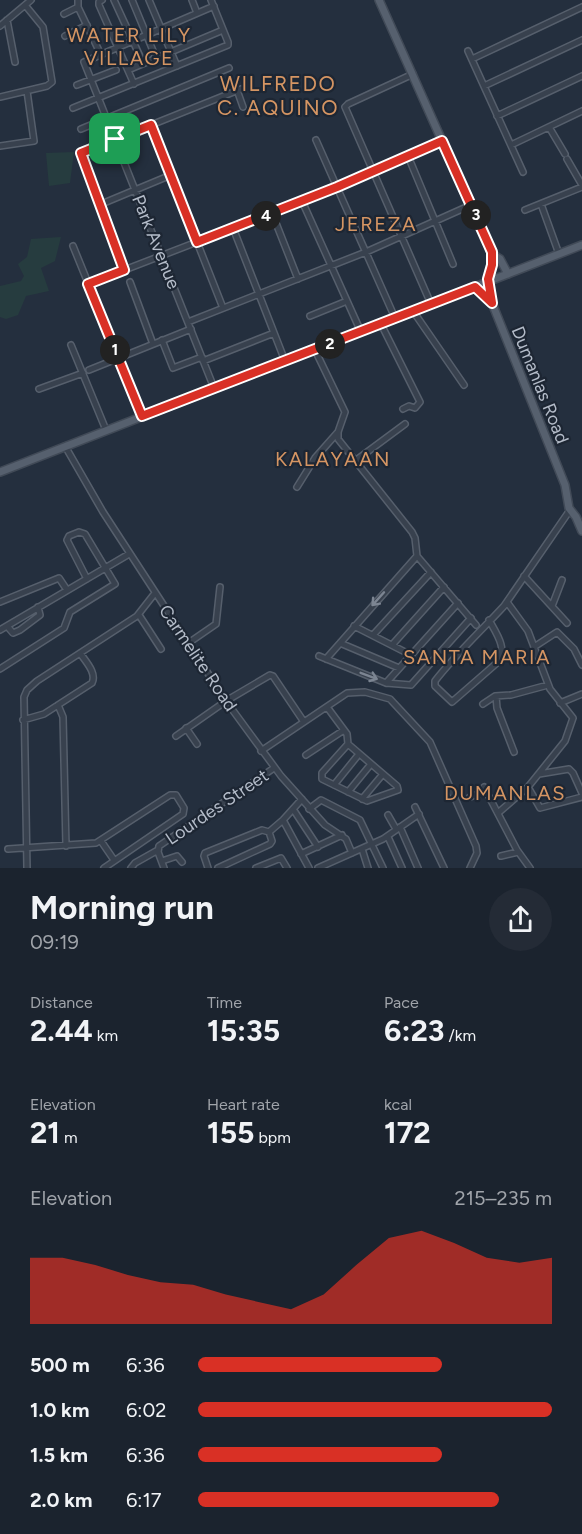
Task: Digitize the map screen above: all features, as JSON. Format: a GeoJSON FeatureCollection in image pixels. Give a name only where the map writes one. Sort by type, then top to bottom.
{"type":"FeatureCollection","features":[{"type":"Feature","properties":{"kind":"main road"},"geometry":{"type":"LineString","coordinates":[[380,0],[492,254],[500,259],[508,274]]}},
{"type":"Feature","properties":{"kind":"main road"},"geometry":{"type":"LineString","coordinates":[[0,472],[582,245]]}},
{"type":"Feature","properties":{"kind":"main road","name":"Dumanlas Road"},"geometry":{"type":"LineString","coordinates":[[492,254],[488,282],[492,303],[565,485],[570,510],[579,515],[582,531]]}},
{"type":"Feature","properties":{"kind":"main road"},"geometry":{"type":"LineString","coordinates":[[475,287],[492,303]]}},
{"type":"Feature","properties":{"kind":"street"},"geometry":{"type":"LineString","coordinates":[[0,26],[31,0]]}},
{"type":"Feature","properties":{"kind":"street"},"geometry":{"type":"LineString","coordinates":[[73,108],[228,44],[212,3],[197,13],[101,55],[78,7],[78,0]]}},
{"type":"Feature","properties":{"kind":"street"},"geometry":{"type":"LineString","coordinates":[[102,0],[99,5],[134,84]]}},
{"type":"Feature","properties":{"kind":"street"},"geometry":{"type":"LineString","coordinates":[[114,0],[143,63]]}},
{"type":"Feature","properties":{"kind":"street"},"geometry":{"type":"LineString","coordinates":[[132,0],[156,58]]}},
{"type":"Feature","properties":{"kind":"street"},"geometry":{"type":"LineString","coordinates":[[149,0],[177,66]]}},
{"type":"Feature","properties":{"kind":"street"},"geometry":{"type":"LineString","coordinates":[[192,0],[197,13]]}},
{"type":"Feature","properties":{"kind":"street"},"geometry":{"type":"LineString","coordinates":[[0,98],[47,86],[52,82],[43,27],[25,5]]}},
{"type":"Feature","properties":{"kind":"street"},"geometry":{"type":"LineString","coordinates":[[64,14],[78,7]]}},
{"type":"Feature","properties":{"kind":"street"},"geometry":{"type":"LineString","coordinates":[[472,59],[582,7]]}},
{"type":"Feature","properties":{"kind":"street"},"geometry":{"type":"LineString","coordinates":[[7,20],[15,62]]}},
{"type":"Feature","properties":{"kind":"street"},"geometry":{"type":"LineString","coordinates":[[65,36],[87,26]]}},
{"type":"Feature","properties":{"kind":"street"},"geometry":{"type":"LineString","coordinates":[[128,70],[223,30]]}},
{"type":"Feature","properties":{"kind":"street"},"geometry":{"type":"LineString","coordinates":[[484,86],[582,40]]}},
{"type":"Feature","properties":{"kind":"street"},"geometry":{"type":"LineString","coordinates":[[468,51],[523,172]]}},
{"type":"Feature","properties":{"kind":"street","name":"Park Avenue"},"geometry":{"type":"LineString","coordinates":[[101,55],[84,62],[214,388]]}},
{"type":"Feature","properties":{"kind":"street"},"geometry":{"type":"LineString","coordinates":[[81,129],[229,68]]}},
{"type":"Feature","properties":{"kind":"street"},"geometry":{"type":"LineString","coordinates":[[77,85],[116,70]]}},
{"type":"Feature","properties":{"kind":"street"},"geometry":{"type":"LineString","coordinates":[[413,74],[345,106],[431,304]]}},
{"type":"Feature","properties":{"kind":"street"},"geometry":{"type":"LineString","coordinates":[[497,116],[582,76]]}},
{"type":"Feature","properties":{"kind":"street"},"geometry":{"type":"LineString","coordinates":[[124,270],[81,153],[239,90],[243,107]]}},
{"type":"Feature","properties":{"kind":"street"},"geometry":{"type":"LineString","coordinates":[[0,146],[34,141],[27,91]]}},
{"type":"Feature","properties":{"kind":"street"},"geometry":{"type":"LineString","coordinates":[[511,145],[582,111]]}},
{"type":"Feature","properties":{"kind":"street"},"geometry":{"type":"LineString","coordinates":[[151,125],[223,308]]}},
{"type":"Feature","properties":{"kind":"street"},"geometry":{"type":"LineString","coordinates":[[525,210],[582,186],[549,127]]}},
{"type":"Feature","properties":{"kind":"street"},"geometry":{"type":"LineString","coordinates":[[316,140],[395,318]]}},
{"type":"Feature","properties":{"kind":"street"},"geometry":{"type":"LineString","coordinates":[[88,284],[337,187],[442,141]]}},
{"type":"Feature","properties":{"kind":"street"},"geometry":{"type":"LineString","coordinates":[[408,156],[453,264]]}},
{"type":"Feature","properties":{"kind":"street"},"geometry":{"type":"LineString","coordinates":[[99,205],[171,175]]}},
{"type":"Feature","properties":{"kind":"street"},"geometry":{"type":"LineString","coordinates":[[302,201],[361,332]]}},
{"type":"Feature","properties":{"kind":"street"},"geometry":{"type":"LineString","coordinates":[[541,204],[559,254]]}},
{"type":"Feature","properties":{"kind":"street"},"geometry":{"type":"LineString","coordinates":[[188,322],[366,252],[471,205]]}},
{"type":"Feature","properties":{"kind":"street"},"geometry":{"type":"LineString","coordinates":[[272,213],[298,279]]}},
{"type":"Feature","properties":{"kind":"street"},"geometry":{"type":"LineString","coordinates":[[234,228],[285,361]]}},
{"type":"Feature","properties":{"kind":"street"},"geometry":{"type":"LineString","coordinates":[[73,246],[142,416]]}},
{"type":"Feature","properties":{"kind":"street"},"geometry":{"type":"LineString","coordinates":[[130,282],[153,344]]}},
{"type":"Feature","properties":{"kind":"street"},"geometry":{"type":"LineString","coordinates":[[310,316],[347,301]]}},
{"type":"Feature","properties":{"kind":"street"},"geometry":{"type":"LineString","coordinates":[[412,311],[464,385]]}},
{"type":"Feature","properties":{"kind":"street"},"geometry":{"type":"LineString","coordinates":[[381,324],[420,402],[415,408],[409,406],[403,410]]}},
{"type":"Feature","properties":{"kind":"street"},"geometry":{"type":"LineString","coordinates":[[39,389],[191,329]]}},
{"type":"Feature","properties":{"kind":"street"},"geometry":{"type":"LineString","coordinates":[[162,340],[173,368],[274,333]]}},
{"type":"Feature","properties":{"kind":"street"},"geometry":{"type":"LineString","coordinates":[[71,345],[86,371],[106,430]]}},
{"type":"Feature","properties":{"kind":"street"},"geometry":{"type":"LineString","coordinates":[[297,487],[315,458],[338,432],[345,412],[315,350]]}},
{"type":"Feature","properties":{"kind":"street"},"geometry":{"type":"LineString","coordinates":[[355,461],[405,424]]}},
{"type":"Feature","properties":{"kind":"street"},"geometry":{"type":"LineString","coordinates":[[338,432],[341,444],[412,532],[417,556],[476,625]]}},
{"type":"Feature","properties":{"kind":"street","name":"Carmelite Road"},"geometry":{"type":"LineString","coordinates":[[65,446],[129,554],[187,644],[261,751],[325,825],[342,835],[352,853]]}},
{"type":"Feature","properties":{"kind":"street"},"geometry":{"type":"LineString","coordinates":[[489,620],[502,646],[502,656],[452,702],[435,686],[435,681],[489,620],[507,602],[570,510]]}},
{"type":"Feature","properties":{"kind":"street"},"geometry":{"type":"LineString","coordinates":[[0,669],[64,628],[70,612],[115,583],[82,532],[69,536],[67,540],[87,579]]}},
{"type":"Feature","properties":{"kind":"street"},"geometry":{"type":"LineString","coordinates":[[0,630],[129,554]]}},
{"type":"Feature","properties":{"kind":"street"},"geometry":{"type":"LineString","coordinates":[[326,659],[417,556]]}},
{"type":"Feature","properties":{"kind":"street"},"geometry":{"type":"LineString","coordinates":[[373,635],[431,572]]}},
{"type":"Feature","properties":{"kind":"street"},"geometry":{"type":"LineString","coordinates":[[524,576],[567,623]]}},
{"type":"Feature","properties":{"kind":"street"},"geometry":{"type":"LineString","coordinates":[[0,602],[59,578],[67,590]]}},
{"type":"Feature","properties":{"kind":"street"},"geometry":{"type":"LineString","coordinates":[[552,606],[562,580]]}},
{"type":"Feature","properties":{"kind":"street"},"geometry":{"type":"LineString","coordinates":[[187,644],[216,624],[220,587]]}},
{"type":"Feature","properties":{"kind":"street"},"geometry":{"type":"LineString","coordinates":[[392,645],[444,587]]}},
{"type":"Feature","properties":{"kind":"street"},"geometry":{"type":"LineString","coordinates":[[27,868],[22,704],[27,690],[37,681],[139,615],[155,593]]}},
{"type":"Feature","properties":{"kind":"street"},"geometry":{"type":"LineString","coordinates":[[498,813],[528,787],[568,736],[573,718],[548,685],[526,627],[507,602]]}},
{"type":"Feature","properties":{"kind":"street"},"geometry":{"type":"LineString","coordinates":[[386,683],[458,603]]}},
{"type":"Feature","properties":{"kind":"street"},"geometry":{"type":"LineString","coordinates":[[7,626],[13,633],[20,630],[40,615],[38,607]]}},
{"type":"Feature","properties":{"kind":"street"},"geometry":{"type":"LineString","coordinates":[[139,615],[161,649]]}},
{"type":"Feature","properties":{"kind":"street"},"geometry":{"type":"LineString","coordinates":[[319,656],[386,683],[407,686],[414,683],[471,618]]}},
{"type":"Feature","properties":{"kind":"street"},"geometry":{"type":"LineString","coordinates":[[354,626],[411,655]]}},
{"type":"Feature","properties":{"kind":"street"},"geometry":{"type":"LineString","coordinates":[[534,647],[557,632],[574,649],[582,665]]}},
{"type":"Feature","properties":{"kind":"street"},"geometry":{"type":"LineString","coordinates":[[340,643],[399,668]]}},
{"type":"Feature","properties":{"kind":"street"},"geometry":{"type":"LineString","coordinates":[[23,720],[44,714],[94,680],[92,672],[80,653]]}},
{"type":"Feature","properties":{"kind":"street"},"geometry":{"type":"LineString","coordinates":[[176,736],[226,701],[264,677],[272,675],[291,699],[304,722]]}},
{"type":"Feature","properties":{"kind":"street"},"geometry":{"type":"LineString","coordinates":[[483,704],[496,696],[511,695],[548,685]]}},
{"type":"Feature","properties":{"kind":"street"},"geometry":{"type":"LineString","coordinates":[[261,751],[347,693],[359,691],[394,702],[426,736],[440,760],[476,846],[477,853],[470,868]]}},
{"type":"Feature","properties":{"kind":"street"},"geometry":{"type":"LineString","coordinates":[[560,703],[582,694]]}},
{"type":"Feature","properties":{"kind":"street"},"geometry":{"type":"LineString","coordinates":[[496,696],[497,708],[514,752]]}},
{"type":"Feature","properties":{"kind":"street"},"geometry":{"type":"LineString","coordinates":[[58,705],[63,717],[66,846]]}},
{"type":"Feature","properties":{"kind":"street"},"geometry":{"type":"LineString","coordinates":[[327,707],[346,732],[348,744],[397,786],[396,791],[370,801],[322,778],[322,773],[348,744]]}},
{"type":"Feature","properties":{"kind":"street"},"geometry":{"type":"LineString","coordinates":[[186,728],[197,744]]}},
{"type":"Feature","properties":{"kind":"street"},"geometry":{"type":"LineString","coordinates":[[306,755],[346,732]]}},
{"type":"Feature","properties":{"kind":"street"},"geometry":{"type":"LineString","coordinates":[[334,785],[359,754]]}},
{"type":"Feature","properties":{"kind":"street"},"geometry":{"type":"LineString","coordinates":[[348,792],[370,764]]}},
{"type":"Feature","properties":{"kind":"street","name":"Lourdes Street"},"geometry":{"type":"LineString","coordinates":[[131,868],[135,862],[274,768]]}},
{"type":"Feature","properties":{"kind":"street"},"geometry":{"type":"LineString","coordinates":[[528,787],[540,808],[582,795],[573,773],[568,769],[538,774]]}},
{"type":"Feature","properties":{"kind":"street"},"geometry":{"type":"LineString","coordinates":[[362,799],[383,774]]}},
{"type":"Feature","properties":{"kind":"street"},"geometry":{"type":"LineString","coordinates":[[470,797],[485,789],[518,852],[530,868]]}},
{"type":"Feature","properties":{"kind":"street"},"geometry":{"type":"LineString","coordinates":[[8,849],[93,844],[174,794],[185,809],[183,814],[104,868]]}},
{"type":"Feature","properties":{"kind":"street"},"geometry":{"type":"LineString","coordinates":[[269,832],[302,799]]}},
{"type":"Feature","properties":{"kind":"street"},"geometry":{"type":"LineString","coordinates":[[309,808],[321,800],[357,818],[362,823],[383,868]]}},
{"type":"Feature","properties":{"kind":"street"},"geometry":{"type":"LineString","coordinates":[[415,807],[444,868]]}},
{"type":"Feature","properties":{"kind":"street"},"geometry":{"type":"LineString","coordinates":[[292,809],[318,846]]}},
{"type":"Feature","properties":{"kind":"street"},"geometry":{"type":"LineString","coordinates":[[318,868],[388,837],[419,814]]}},
{"type":"Feature","properties":{"kind":"street"},"geometry":{"type":"LineString","coordinates":[[388,815],[398,828],[418,868]]}},
{"type":"Feature","properties":{"kind":"street"},"geometry":{"type":"LineString","coordinates":[[283,820],[309,868]]}},
{"type":"Feature","properties":{"kind":"street"},"geometry":{"type":"LineString","coordinates":[[208,868],[205,853],[262,830],[269,832]]}},
{"type":"Feature","properties":{"kind":"street"},"geometry":{"type":"LineString","coordinates":[[219,868],[270,844],[272,841],[269,832]]}},
{"type":"Feature","properties":{"kind":"street"},"geometry":{"type":"LineString","coordinates":[[301,854],[342,835]]}},
{"type":"Feature","properties":{"kind":"street"},"geometry":{"type":"LineString","coordinates":[[388,837],[402,868]]}},
{"type":"Feature","properties":{"kind":"street"},"geometry":{"type":"LineString","coordinates":[[101,841],[114,861]]}},
{"type":"Feature","properties":{"kind":"street"},"geometry":{"type":"LineString","coordinates":[[158,848],[164,868]]}},
{"type":"Feature","properties":{"kind":"street"},"geometry":{"type":"LineString","coordinates":[[362,849],[368,868]]}},
{"type":"Feature","properties":{"kind":"street"},"geometry":{"type":"LineString","coordinates":[[501,856],[518,852]]}},
{"type":"Feature","properties":{"kind":"street"},"geometry":{"type":"LineString","coordinates":[[162,861],[177,856],[182,861]]}},
{"type":"Feature","properties":{"kind":"street"},"geometry":{"type":"LineString","coordinates":[[259,868],[278,858],[283,859],[287,868]]}},
{"type":"Feature","properties":{"kind":"green space"},"geometry":{"type":"Polygon","coordinates":[[[74,152],[70,183],[49,186],[46,153],[74,152]]]}},
{"type":"Feature","properties":{"kind":"green space"},"geometry":{"type":"Polygon","coordinates":[[[61,237],[55,261],[41,268],[49,291],[26,296],[18,315],[6,319],[0,317],[0,286],[21,281],[24,276],[18,264],[27,257],[31,239],[61,237]]]}},
{"type":"Feature","properties":{"kind":"district","name":"WATER LILY VILLAGE"},"geometry":{"type":"Point","coordinates":[129,46]}},
{"type":"Feature","properties":{"kind":"district","name":"WILFREDO C. AQUINO"},"geometry":{"type":"Point","coordinates":[278,96]}},
{"type":"Feature","properties":{"kind":"district","name":"JEREZA"},"geometry":{"type":"Point","coordinates":[376,224]}},
{"type":"Feature","properties":{"kind":"district","name":"KALAYAAN"},"geometry":{"type":"Point","coordinates":[333,459]}},
{"type":"Feature","properties":{"kind":"district","name":"SANTA MARIA"},"geometry":{"type":"Point","coordinates":[477,657]}},
{"type":"Feature","properties":{"kind":"district","name":"DUMANLAS"},"geometry":{"type":"Point","coordinates":[505,793]}},
{"type":"Feature","properties":{"kind":"route"},"geometry":{"type":"LineString","coordinates":[[151,125],[197,242],[337,187],[442,141],[492,252],[493,260],[488,279],[492,303],[482,291],[475,287],[142,416],[88,284],[124,270],[81,153],[115,139],[151,125]]}}]}
